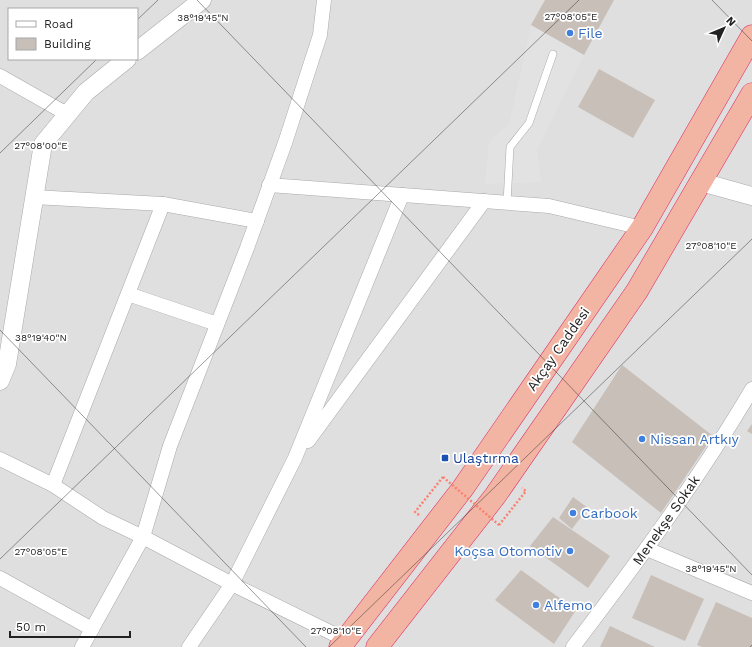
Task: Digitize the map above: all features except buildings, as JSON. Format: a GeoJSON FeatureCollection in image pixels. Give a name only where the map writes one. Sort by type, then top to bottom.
{"type":"FeatureCollection","features":[{"type":"Feature","properties":{"kind":"highway","name":"Akçay Caddesi"},"geometry":{"type":"LineString","coordinates":[[343,643],[463,488],[642,228],[752,36]]}},
{"type":"Feature","properties":{"kind":"highway"},"geometry":{"type":"LineString","coordinates":[[384,645],[495,496],[637,291],[752,94]]}},
{"type":"Feature","properties":{"kind":"street"},"geometry":{"type":"LineString","coordinates":[[138,50],[202,0]]}},
{"type":"Feature","properties":{"kind":"street"},"geometry":{"type":"LineString","coordinates":[[82,647],[143,537],[170,446],[257,221],[285,143],[320,35],[324,0]]}},
{"type":"Feature","properties":{"kind":"street"},"geometry":{"type":"LineString","coordinates":[[0,381],[7,364],[33,196],[43,144],[86,92],[126,60]]}},
{"type":"Feature","properties":{"kind":"street"},"geometry":{"type":"LineString","coordinates":[[0,76],[67,114]]}},
{"type":"Feature","properties":{"kind":"street"},"geometry":{"type":"LineString","coordinates":[[700,182],[752,196]]}},
{"type":"Feature","properties":{"kind":"street"},"geometry":{"type":"LineString","coordinates":[[269,185],[549,206],[642,228]]}},
{"type":"Feature","properties":{"kind":"street"},"geometry":{"type":"LineString","coordinates":[[189,647],[232,584],[296,458],[402,195]]}},
{"type":"Feature","properties":{"kind":"street"},"geometry":{"type":"LineString","coordinates":[[33,196],[164,204],[257,221]]}},
{"type":"Feature","properties":{"kind":"street"},"geometry":{"type":"LineString","coordinates":[[296,458],[484,201]]}},
{"type":"Feature","properties":{"kind":"street"},"geometry":{"type":"LineString","coordinates":[[53,485],[164,204]]}},
{"type":"Feature","properties":{"kind":"street"},"geometry":{"type":"LineString","coordinates":[[128,294],[217,324]]}},
{"type":"Feature","properties":{"kind":"street","name":"Menekşe Sokak"},"geometry":{"type":"LineString","coordinates":[[573,647],[647,549],[725,435],[752,389]]}},
{"type":"Feature","properties":{"kind":"street"},"geometry":{"type":"LineString","coordinates":[[0,459],[53,485],[103,518],[143,537],[343,643]]}},
{"type":"Feature","properties":{"kind":"street"},"geometry":{"type":"LineString","coordinates":[[647,549],[752,593]]}},
{"type":"Feature","properties":{"kind":"street"},"geometry":{"type":"LineString","coordinates":[[0,578],[92,629]]}},
{"type":"Feature","properties":{"kind":"lane"},"geometry":{"type":"LineString","coordinates":[[507,203],[510,147],[529,123],[553,54]]}},
{"type":"Feature","properties":{"kind":"path"},"geometry":{"type":"LineString","coordinates":[[423,502],[443,477],[499,525],[516,502]]}},
{"type":"Feature","properties":{"kind":"shaded area"},"geometry":{"type":"Polygon","coordinates":[[[0,0],[752,0],[752,647],[0,647],[0,0]]]}},
{"type":"Feature","properties":{"kind":"shaded area"},"geometry":{"type":"Polygon","coordinates":[[[531,25],[584,55],[537,150],[541,182],[485,184],[489,141],[509,124],[531,25]]]}},
{"type":"Feature","properties":{"kind":"place","name":"File"},"geometry":{"type":"Point","coordinates":[570,33]}},
{"type":"Feature","properties":{"kind":"place","name":"Nissan Artkıy"},"geometry":{"type":"Point","coordinates":[642,439]}},
{"type":"Feature","properties":{"kind":"place","name":"Ulaştırma"},"geometry":{"type":"Point","coordinates":[445,458]}},
{"type":"Feature","properties":{"kind":"place","name":"Carbook"},"geometry":{"type":"Point","coordinates":[573,513]}},
{"type":"Feature","properties":{"kind":"place","name":"Koçsa Otomotiv"},"geometry":{"type":"Point","coordinates":[570,551]}},
{"type":"Feature","properties":{"kind":"place","name":"Alfemo"},"geometry":{"type":"Point","coordinates":[536,605]}}]}
